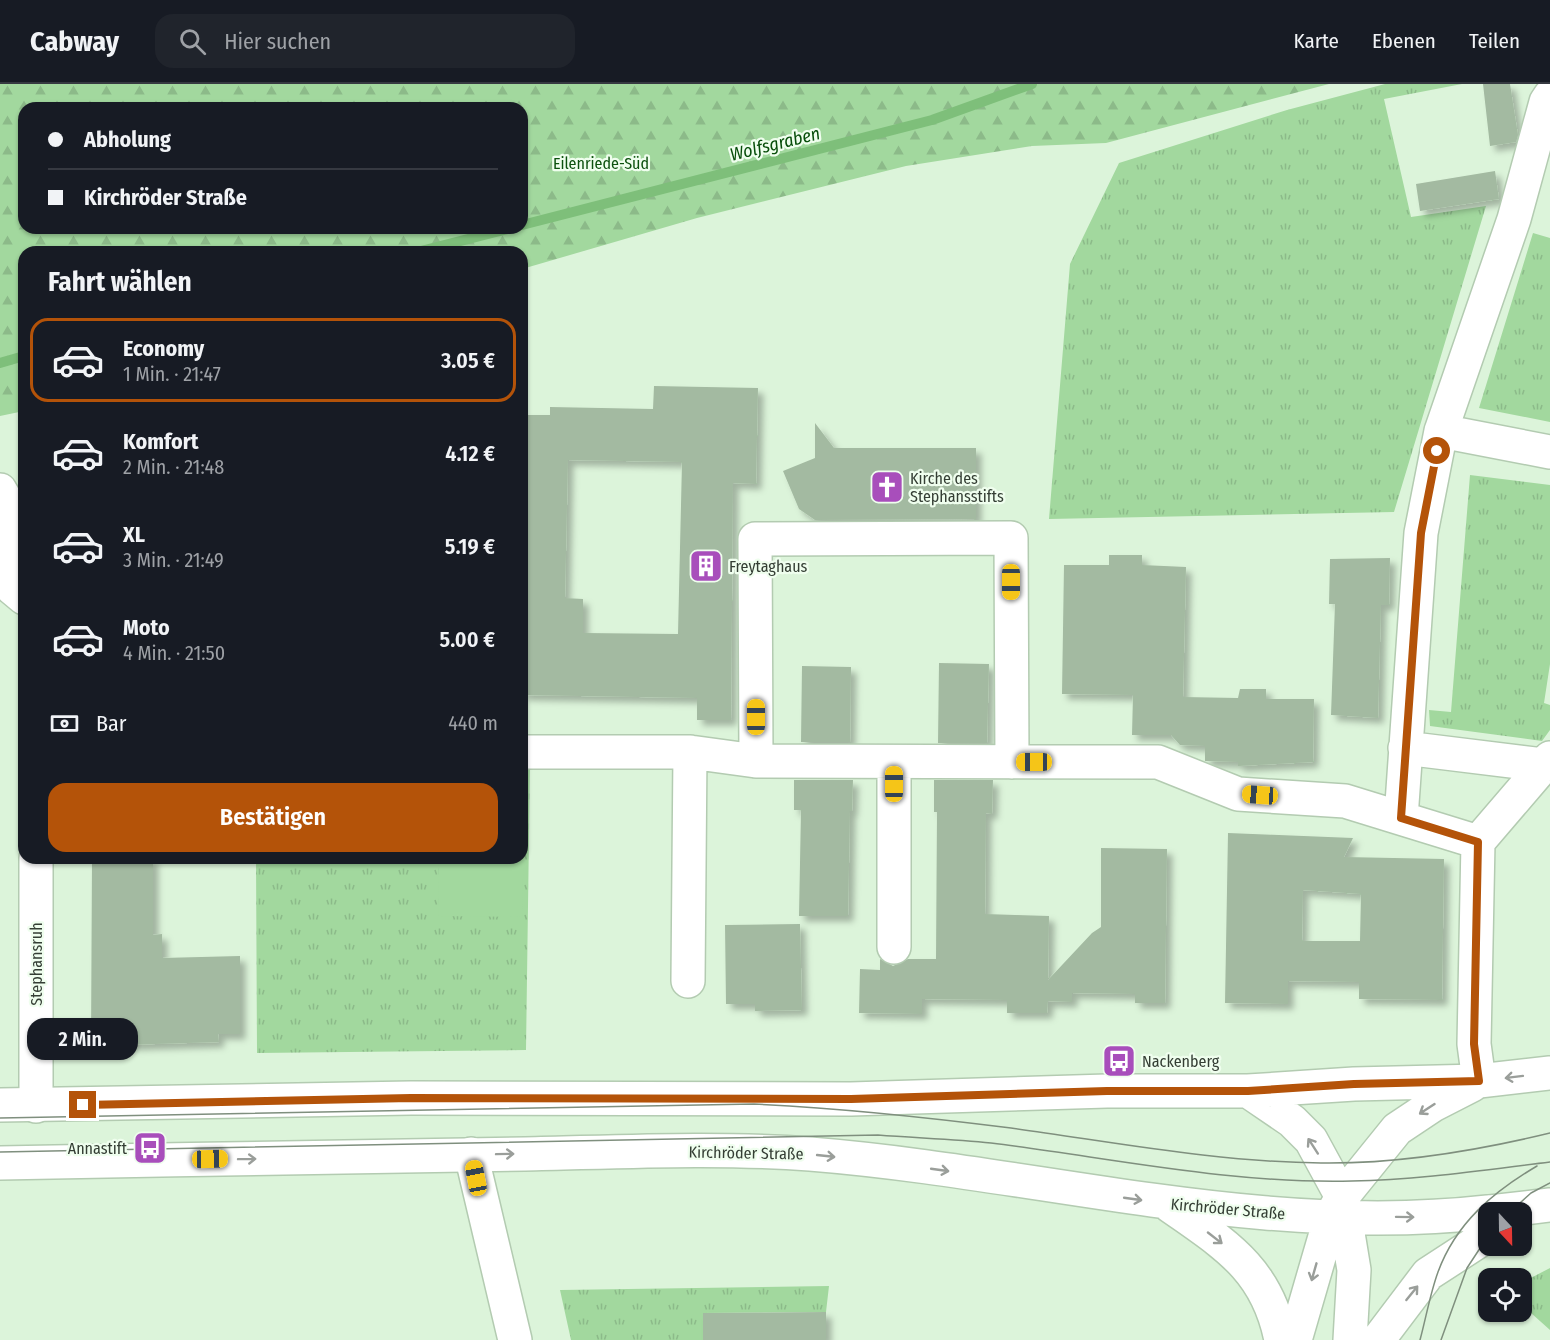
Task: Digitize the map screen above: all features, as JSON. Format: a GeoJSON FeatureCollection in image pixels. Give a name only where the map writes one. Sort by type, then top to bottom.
{"type":"FeatureCollection","features":[{"type":"Feature","properties":{"kind":"main road"},"geometry":{"type":"LineString","coordinates":[[1401,818],[1421,533],[1440,431],[1514,219],[1546,102],[1550,96]]}},
{"type":"Feature","properties":{"kind":"main road"},"geometry":{"type":"LineString","coordinates":[[1440,431],[1550,452]]}},
{"type":"Feature","properties":{"kind":"main road"},"geometry":{"type":"LineString","coordinates":[[0,490],[7,502],[12,588],[18,593]]}},
{"type":"Feature","properties":{"kind":"main road"},"geometry":{"type":"LineString","coordinates":[[756,761],[755,539],[1011,537],[1012,762]]}},
{"type":"Feature","properties":{"kind":"main road"},"geometry":{"type":"LineString","coordinates":[[1405,748],[1547,761]]}},
{"type":"Feature","properties":{"kind":"main road"},"geometry":{"type":"LineString","coordinates":[[528,752],[690,752],[756,761],[1158,762],[1238,794],[1345,801],[1478,842]]}},
{"type":"Feature","properties":{"kind":"main road"},"geometry":{"type":"LineString","coordinates":[[688,981],[690,752]]}},
{"type":"Feature","properties":{"kind":"main road"},"geometry":{"type":"LineString","coordinates":[[1479,1081],[1474,1044],[1478,842],[1547,761]]}},
{"type":"Feature","properties":{"kind":"main road"},"geometry":{"type":"LineString","coordinates":[[894,762],[894,947]]}},
{"type":"Feature","properties":{"kind":"main road","name":"Stephansruh"},"geometry":{"type":"LineString","coordinates":[[36,864],[36,1106]]}},
{"type":"Feature","properties":{"kind":"main road"},"geometry":{"type":"LineString","coordinates":[[0,1105],[411,1098],[851,1099],[1107,1091],[1248,1091],[1354,1084],[1479,1081],[1550,1073]]}},
{"type":"Feature","properties":{"kind":"main road"},"geometry":{"type":"LineString","coordinates":[[1295,1340],[1340,1210],[1397,1129],[1433,1105],[1479,1081]]}},
{"type":"Feature","properties":{"kind":"main road"},"geometry":{"type":"LineString","coordinates":[[1248,1091],[1292,1121],[1311,1140],[1340,1210],[1354,1270],[1350,1340]]}},
{"type":"Feature","properties":{"kind":"main road","name":"Kirchröder Straße"},"geometry":{"type":"LineString","coordinates":[[0,1163],[736,1151],[810,1154],[882,1162],[1168,1204],[1264,1214],[1340,1210],[1422,1217],[1478,1213]]}},
{"type":"Feature","properties":{"kind":"main road"},"geometry":{"type":"LineString","coordinates":[[471,1154],[515,1340]]}},
{"type":"Feature","properties":{"kind":"main road"},"geometry":{"type":"LineString","coordinates":[[1168,1204],[1249,1266],[1267,1296],[1281,1340]]}},
{"type":"Feature","properties":{"kind":"main road"},"geometry":{"type":"LineString","coordinates":[[1378,1340],[1428,1274],[1478,1242]]}},
{"type":"Feature","properties":{"kind":"green space","name":"Eilenriede-Süd"},"geometry":{"type":"Polygon","coordinates":[[[0,84],[1329,84],[1106,143],[1032,146],[906,166],[697,218],[528,267],[528,246],[18,246],[18,412],[0,416],[0,84]]]}},
{"type":"Feature","properties":{"kind":"green space"},"geometry":{"type":"Polygon","coordinates":[[[1385,84],[1462,84],[1384,99],[1411,217],[1486,206],[1394,512],[1049,519],[1070,264],[1119,163],[1287,110],[1385,84]]]}},
{"type":"Feature","properties":{"kind":"green space"},"geometry":{"type":"Polygon","coordinates":[[[1533,233],[1550,238],[1550,422],[1479,408],[1533,233]]]}},
{"type":"Feature","properties":{"kind":"green space"},"geometry":{"type":"Polygon","coordinates":[[[1470,475],[1550,485],[1550,664],[1544,703],[1550,705],[1550,730],[1542,741],[1430,726],[1429,710],[1451,712],[1470,475]]]}},
{"type":"Feature","properties":{"kind":"green space"},"geometry":{"type":"Polygon","coordinates":[[[528,763],[530,763],[526,1050],[257,1053],[256,864],[528,864],[528,763]]]}},
{"type":"Feature","properties":{"kind":"green space"},"geometry":{"type":"Polygon","coordinates":[[[439,864],[523,864],[522,917],[438,916],[439,864]]]}},
{"type":"Feature","properties":{"kind":"green space"},"geometry":{"type":"Polygon","coordinates":[[[1550,1268],[1550,1330],[1532,1314],[1532,1277],[1550,1268]]]}},
{"type":"Feature","properties":{"kind":"green space"},"geometry":{"type":"Polygon","coordinates":[[[829,1286],[826,1312],[703,1313],[703,1340],[571,1340],[560,1290],[829,1286]]]}},
{"type":"Feature","properties":{"kind":"building"},"geometry":{"type":"Polygon","coordinates":[[[1483,84],[1510,84],[1518,135],[1516,142],[1490,146],[1483,84]]]}},
{"type":"Feature","properties":{"kind":"building"},"geometry":{"type":"Polygon","coordinates":[[[1495,171],[1499,199],[1420,211],[1416,184],[1495,171]]]}},
{"type":"Feature","properties":{"kind":"building","name":"Freytaghaus"},"geometry":{"type":"Polygon","coordinates":[[[654,386],[758,388],[756,484],[733,483],[731,720],[697,720],[697,698],[528,695],[528,415],[550,415],[550,407],[653,409],[654,386]],[[568,460],[565,598],[583,599],[583,633],[678,634],[682,462],[568,460]]]}},
{"type":"Feature","properties":{"kind":"building","name":"Kirche des Stephansstifts"},"geometry":{"type":"Polygon","coordinates":[[[815,423],[834,448],[976,448],[976,519],[815,520],[799,509],[783,471],[815,458],[815,423]]]}},
{"type":"Feature","properties":{"kind":"building"},"geometry":{"type":"Polygon","coordinates":[[[1109,555],[1142,555],[1142,565],[1186,567],[1183,697],[1238,698],[1240,689],[1266,689],[1266,699],[1314,699],[1313,762],[1238,766],[1238,762],[1205,761],[1205,746],[1180,745],[1171,735],[1132,735],[1133,695],[1062,694],[1064,565],[1109,565],[1109,555]]]}},
{"type":"Feature","properties":{"kind":"building"},"geometry":{"type":"Polygon","coordinates":[[[1390,558],[1389,605],[1381,605],[1378,718],[1331,715],[1335,604],[1329,604],[1330,559],[1390,558]]]}},
{"type":"Feature","properties":{"kind":"building"},"geometry":{"type":"Polygon","coordinates":[[[939,663],[989,664],[987,743],[938,743],[939,663]]]}},
{"type":"Feature","properties":{"kind":"building"},"geometry":{"type":"Polygon","coordinates":[[[802,666],[851,667],[850,742],[801,742],[802,666]]]}},
{"type":"Feature","properties":{"kind":"building"},"geometry":{"type":"Polygon","coordinates":[[[794,780],[853,780],[852,811],[850,811],[848,916],[799,916],[801,810],[794,810],[794,780]]]}},
{"type":"Feature","properties":{"kind":"building"},"geometry":{"type":"Polygon","coordinates":[[[934,780],[993,780],[992,814],[986,813],[985,914],[1049,916],[1048,980],[1092,933],[1101,927],[1101,848],[1167,849],[1165,1003],[1135,1003],[1135,994],[1072,993],[1072,1002],[1048,1001],[1047,1013],[1007,1013],[1007,1000],[922,999],[922,1014],[859,1013],[860,969],[880,970],[880,959],[893,966],[908,959],[936,959],[937,812],[934,812],[934,780]]]}},
{"type":"Feature","properties":{"kind":"building"},"geometry":{"type":"Polygon","coordinates":[[[1228,833],[1353,838],[1344,857],[1444,859],[1442,1000],[1359,999],[1359,982],[1288,981],[1288,1004],[1225,1003],[1228,833]],[[1303,890],[1302,941],[1360,941],[1361,894],[1303,890]]]}},
{"type":"Feature","properties":{"kind":"building"},"geometry":{"type":"Polygon","coordinates":[[[92,864],[153,864],[153,935],[162,934],[162,958],[240,956],[240,1034],[218,1034],[219,1042],[91,1046],[92,864]]]}},
{"type":"Feature","properties":{"kind":"building"},"geometry":{"type":"Polygon","coordinates":[[[800,924],[802,1010],[755,1011],[755,1004],[726,1004],[725,925],[800,924]]]}},
{"type":"Feature","properties":{"kind":"building"},"geometry":{"type":"Polygon","coordinates":[[[826,1312],[826,1340],[703,1340],[703,1313],[826,1312]]]}},
{"type":"Feature","properties":{"kind":"waterway","name":"Wolfsgraben"},"geometry":{"type":"LineString","coordinates":[[528,223],[932,120],[1032,84]]}},
{"type":"Feature","properties":{"kind":"waterway","name":"Wolfsgraben"},"geometry":{"type":"LineString","coordinates":[[440,246],[488,234]]}},
{"type":"Feature","properties":{"kind":"waterway","name":"Wolfsgraben"},"geometry":{"type":"LineString","coordinates":[[0,363],[18,358]]}},
{"type":"Feature","properties":{"kind":"tram line"},"geometry":{"type":"LineString","coordinates":[[0,1118],[754,1104],[850,1110],[947,1120],[1204,1155],[1321,1163],[1408,1159],[1550,1133]]}},
{"type":"Feature","properties":{"kind":"tram line"},"geometry":{"type":"LineString","coordinates":[[0,1152],[878,1135],[991,1143],[1171,1169],[1306,1181],[1402,1179],[1550,1162]]}},
{"type":"Feature","properties":{"kind":"tram line"},"geometry":{"type":"LineString","coordinates":[[1420,1340],[1438,1272],[1455,1238],[1491,1198],[1537,1166]]}},
{"type":"Feature","properties":{"kind":"tram line"},"geometry":{"type":"LineString","coordinates":[[1521,1202],[1531,1193],[1550,1183]]}},
{"type":"Feature","properties":{"kind":"tram line"},"geometry":{"type":"LineString","coordinates":[[1441,1340],[1467,1268],[1478,1251]]}},
{"type":"Feature","properties":{"kind":"place","name":"Kirche des Stephansstifts"},"geometry":{"type":"Point","coordinates":[887,487]}},
{"type":"Feature","properties":{"kind":"place","name":"Freytaghaus"},"geometry":{"type":"Point","coordinates":[706,566]}},
{"type":"Feature","properties":{"kind":"place","name":"Nackenberg"},"geometry":{"type":"Point","coordinates":[1119,1061]}},
{"type":"Feature","properties":{"kind":"place","name":"Annastift"},"geometry":{"type":"Point","coordinates":[150,1148]}},
{"type":"Feature","properties":{"kind":"route"},"geometry":{"type":"LineString","coordinates":[[83,1105],[411,1098],[851,1099],[1107,1091],[1248,1091],[1354,1084],[1479,1081],[1474,1044],[1478,842],[1401,818],[1421,533],[1437,451]]}}]}
